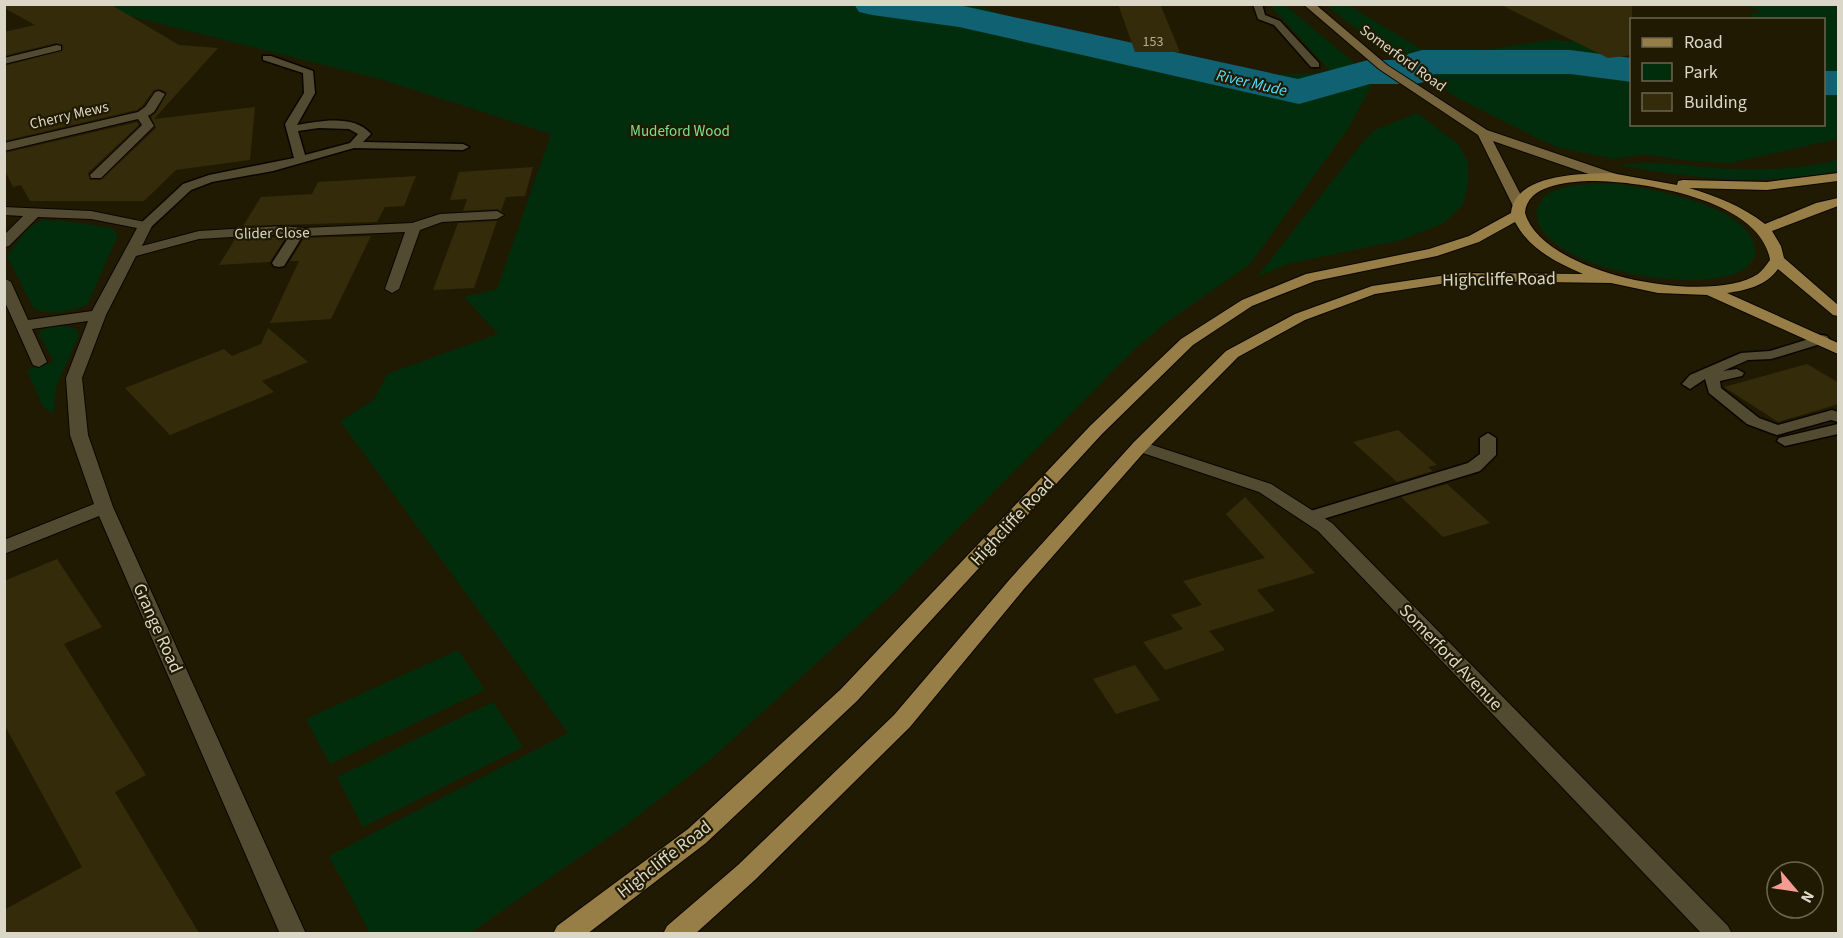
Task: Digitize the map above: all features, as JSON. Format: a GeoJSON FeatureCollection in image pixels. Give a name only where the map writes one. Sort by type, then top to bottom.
{"type":"FeatureCollection","features":[{"type":"Feature","properties":{"kind":"main road","name":"Somerford Road"},"geometry":{"type":"LineString","coordinates":[[1308,4],[1383,67],[1483,133],[1611,177]]}},
{"type":"Feature","properties":{"kind":"main road"},"geometry":{"type":"LineString","coordinates":[[1483,133],[1519,210],[1526,232],[1545,249],[1576,266],[1614,279],[1680,291],[1711,291],[1744,286],[1767,275],[1777,260]]}},
{"type":"Feature","properties":{"kind":"main road","name":"Highcliffe Road"},"geometry":{"type":"LineString","coordinates":[[566,933],[697,836],[849,695],[1096,430],[1187,342],[1247,303],[1311,277],[1432,253],[1474,239],[1519,210],[1529,192],[1549,183],[1577,178],[1611,177],[1654,183]]}},
{"type":"Feature","properties":{"kind":"main road"},"geometry":{"type":"LineString","coordinates":[[1654,183],[1767,186],[1839,177]]}},
{"type":"Feature","properties":{"kind":"main road"},"geometry":{"type":"LineString","coordinates":[[1654,183],[1717,202],[1743,215],[1763,230],[1774,245],[1777,260],[1839,312]]}},
{"type":"Feature","properties":{"kind":"main road"},"geometry":{"type":"LineString","coordinates":[[1763,230],[1821,206],[1839,202]]}},
{"type":"Feature","properties":{"kind":"main road","name":"Highcliffe Road"},"geometry":{"type":"LineString","coordinates":[[676,933],[747,872],[902,721],[1009,593],[1140,446],[1232,354],[1300,317],[1372,290],[1460,277],[1614,279]]}},
{"type":"Feature","properties":{"kind":"main road"},"geometry":{"type":"LineString","coordinates":[[1711,291],[1822,339],[1839,349]]}},
{"type":"Feature","properties":{"kind":"street"},"geometry":{"type":"LineString","coordinates":[[4,62],[61,51],[40,36]]}},
{"type":"Feature","properties":{"kind":"street"},"geometry":{"type":"LineString","coordinates":[[96,176],[148,126],[142,115],[150,109],[159,94]]}},
{"type":"Feature","properties":{"kind":"street","name":"Cherry Mews"},"geometry":{"type":"LineString","coordinates":[[4,147],[142,115]]}},
{"type":"Feature","properties":{"kind":"street"},"geometry":{"type":"LineString","coordinates":[[4,211],[91,215],[145,226]]}},
{"type":"Feature","properties":{"kind":"street"},"geometry":{"type":"LineString","coordinates":[[4,243],[35,212]]}},
{"type":"Feature","properties":{"kind":"street","name":"Glider Close"},"geometry":{"type":"LineString","coordinates":[[131,253],[200,235],[282,230],[299,232],[414,227],[440,218],[497,215]]}},
{"type":"Feature","properties":{"kind":"street","name":"Grange Road"},"geometry":{"type":"LineString","coordinates":[[145,226],[98,315],[74,378],[79,435],[104,507],[293,933]]}},
{"type":"Feature","properties":{"kind":"street"},"geometry":{"type":"LineString","coordinates":[[392,289],[414,227]]}},
{"type":"Feature","properties":{"kind":"street"},"geometry":{"type":"LineString","coordinates":[[4,282],[39,362]]}},
{"type":"Feature","properties":{"kind":"street"},"geometry":{"type":"LineString","coordinates":[[24,325],[98,315]]}},
{"type":"Feature","properties":{"kind":"street","name":"Somerford Avenue"},"geometry":{"type":"LineString","coordinates":[[1140,446],[1265,488],[1325,526],[1719,933]]}},
{"type":"Feature","properties":{"kind":"street"},"geometry":{"type":"LineString","coordinates":[[4,548],[104,507]]}},
{"type":"Feature","properties":{"kind":"lane"},"geometry":{"type":"LineString","coordinates":[[1257,4],[1261,17],[1277,23],[1315,65]]}},
{"type":"Feature","properties":{"kind":"lane"},"geometry":{"type":"LineString","coordinates":[[267,58],[308,71],[311,80],[312,90],[291,124],[300,159]]}},
{"type":"Feature","properties":{"kind":"lane"},"geometry":{"type":"LineString","coordinates":[[292,129],[332,125],[351,126],[362,130],[364,134],[354,145]]}},
{"type":"Feature","properties":{"kind":"lane"},"geometry":{"type":"LineString","coordinates":[[145,226],[188,187],[209,179],[273,167],[354,145],[463,147]]}},
{"type":"Feature","properties":{"kind":"lane"},"geometry":{"type":"LineString","coordinates":[[279,263],[299,232]]}},
{"type":"Feature","properties":{"kind":"lane"},"geometry":{"type":"LineString","coordinates":[[1690,384],[1695,378],[1746,356],[1766,361],[1822,339]]}},
{"type":"Feature","properties":{"kind":"lane"},"geometry":{"type":"LineString","coordinates":[[1737,373],[1712,378],[1714,390],[1753,421],[1777,430],[1832,415],[1839,417]]}},
{"type":"Feature","properties":{"kind":"lane"},"geometry":{"type":"LineString","coordinates":[[1785,441],[1839,429]]}},
{"type":"Feature","properties":{"kind":"lane"},"geometry":{"type":"LineString","coordinates":[[1310,517],[1474,467],[1488,455],[1488,438]]}},
{"type":"Feature","properties":{"kind":"green space","name":"Mudeford Wood"},"geometry":{"type":"Polygon","coordinates":[[[86,5],[976,5],[1036,26],[1128,51],[1252,76],[1331,72],[1270,5],[1285,5],[1359,67],[1372,85],[1348,129],[1250,264],[1166,323],[1136,348],[897,590],[711,759],[625,826],[470,933],[370,933],[329,856],[568,733],[340,421],[374,400],[387,374],[498,334],[464,297],[497,289],[551,134],[383,80],[86,5]]]}},
{"type":"Feature","properties":{"kind":"green space"},"geometry":{"type":"Polygon","coordinates":[[[1326,5],[1348,5],[1434,57],[1552,40],[1578,42],[1608,58],[1620,56],[1630,61],[1630,126],[1825,126],[1825,18],[1756,18],[1749,14],[1763,12],[1745,5],[1838,5],[1838,139],[1730,163],[1691,161],[1645,154],[1614,159],[1560,148],[1456,97],[1434,81],[1395,61],[1386,46],[1354,27],[1326,5]]]}},
{"type":"Feature","properties":{"kind":"green space"},"geometry":{"type":"Polygon","coordinates":[[[1417,113],[1458,144],[1468,162],[1468,184],[1463,205],[1444,223],[1401,240],[1288,264],[1257,277],[1363,142],[1375,130],[1417,113]]]}},
{"type":"Feature","properties":{"kind":"green space"},"geometry":{"type":"Polygon","coordinates":[[[1838,160],[1838,171],[1811,176],[1756,179],[1701,177],[1619,165],[1656,163],[1762,169],[1792,168],[1838,160]]]}},
{"type":"Feature","properties":{"kind":"green space"},"geometry":{"type":"Polygon","coordinates":[[[1617,184],[1671,194],[1713,208],[1731,217],[1745,228],[1753,241],[1756,255],[1745,269],[1725,276],[1698,280],[1666,279],[1602,266],[1574,255],[1552,241],[1539,224],[1536,211],[1542,199],[1550,193],[1579,185],[1617,184]]]}},
{"type":"Feature","properties":{"kind":"green space"},"geometry":{"type":"Polygon","coordinates":[[[42,220],[112,228],[118,235],[87,305],[60,312],[34,309],[7,256],[28,228],[42,220]]]}},
{"type":"Feature","properties":{"kind":"green space"},"geometry":{"type":"Polygon","coordinates":[[[57,324],[76,329],[79,335],[57,384],[53,414],[43,407],[27,370],[54,362],[39,334],[42,330],[57,324]]]}},
{"type":"Feature","properties":{"kind":"green space"},"geometry":{"type":"Polygon","coordinates":[[[458,650],[485,690],[330,764],[306,719],[458,650]]]}},
{"type":"Feature","properties":{"kind":"green space"},"geometry":{"type":"Polygon","coordinates":[[[493,702],[523,747],[363,827],[337,777],[493,702]]]}},
{"type":"Feature","properties":{"kind":"building"},"geometry":{"type":"Polygon","coordinates":[[[4,4],[110,4],[179,45],[218,48],[154,119],[255,107],[250,160],[176,170],[144,201],[30,201],[21,185],[13,187],[4,169],[4,153],[137,122],[139,125],[88,173],[90,180],[101,180],[156,128],[151,117],[156,113],[167,93],[160,89],[154,90],[137,110],[4,141],[4,66],[63,50],[63,45],[56,43],[4,56],[4,32],[35,25],[4,8],[4,4]]]}},
{"type":"Feature","properties":{"kind":"building"},"geometry":{"type":"Polygon","coordinates":[[[1118,4],[1160,4],[1180,52],[1135,52],[1118,4]]]}},
{"type":"Feature","properties":{"kind":"building"},"geometry":{"type":"Polygon","coordinates":[[[1499,4],[1632,4],[1630,55],[1608,58],[1499,4]]]}},
{"type":"Feature","properties":{"kind":"building"},"geometry":{"type":"Polygon","coordinates":[[[533,167],[525,196],[506,197],[501,211],[497,209],[463,211],[467,199],[450,200],[459,172],[533,167]]]}},
{"type":"Feature","properties":{"kind":"building"},"geometry":{"type":"Polygon","coordinates":[[[416,176],[404,206],[385,207],[377,222],[243,226],[261,197],[312,194],[318,182],[416,176]]]}},
{"type":"Feature","properties":{"kind":"building"},"geometry":{"type":"Polygon","coordinates":[[[497,221],[474,288],[433,290],[458,223],[497,221]]]}},
{"type":"Feature","properties":{"kind":"building"},"geometry":{"type":"Polygon","coordinates":[[[371,236],[331,319],[270,323],[299,261],[290,261],[304,238],[371,236]]]}},
{"type":"Feature","properties":{"kind":"building"},"geometry":{"type":"Polygon","coordinates":[[[286,237],[270,262],[219,265],[235,239],[286,237]]]}},
{"type":"Feature","properties":{"kind":"building"},"geometry":{"type":"Polygon","coordinates":[[[268,328],[308,362],[262,381],[274,392],[170,435],[125,388],[224,349],[232,356],[261,344],[268,328]]]}},
{"type":"Feature","properties":{"kind":"building"},"geometry":{"type":"Polygon","coordinates":[[[1807,364],[1839,383],[1839,404],[1778,422],[1724,387],[1807,364]]]}},
{"type":"Feature","properties":{"kind":"building"},"geometry":{"type":"Polygon","coordinates":[[[1398,430],[1437,465],[1428,467],[1433,471],[1397,482],[1353,442],[1398,430]]]}},
{"type":"Feature","properties":{"kind":"building"},"geometry":{"type":"Polygon","coordinates":[[[1447,484],[1490,523],[1443,537],[1401,497],[1447,484]]]}},
{"type":"Feature","properties":{"kind":"building"},"geometry":{"type":"Polygon","coordinates":[[[1245,497],[1315,573],[1257,590],[1275,611],[1209,631],[1225,650],[1165,670],[1143,642],[1183,629],[1171,615],[1202,605],[1183,581],[1265,558],[1226,514],[1245,497]]]}},
{"type":"Feature","properties":{"kind":"building"},"geometry":{"type":"Polygon","coordinates":[[[57,559],[102,627],[64,644],[146,775],[115,792],[199,933],[4,933],[4,910],[82,867],[4,724],[4,581],[57,559]]]}},
{"type":"Feature","properties":{"kind":"building"},"geometry":{"type":"Polygon","coordinates":[[[1135,665],[1160,700],[1116,714],[1093,679],[1135,665]]]}},
{"type":"Feature","properties":{"kind":"waterway","name":"River Mude"},"geometry":{"type":"LineString","coordinates":[[872,4],[959,16],[1299,92],[1368,72],[1415,72],[1422,62],[1570,62],[1630,70]]}},
{"type":"Feature","properties":{"kind":"waterway","name":"River Mude"},"geometry":{"type":"LineString","coordinates":[[1825,83],[1838,83]]}}]}
